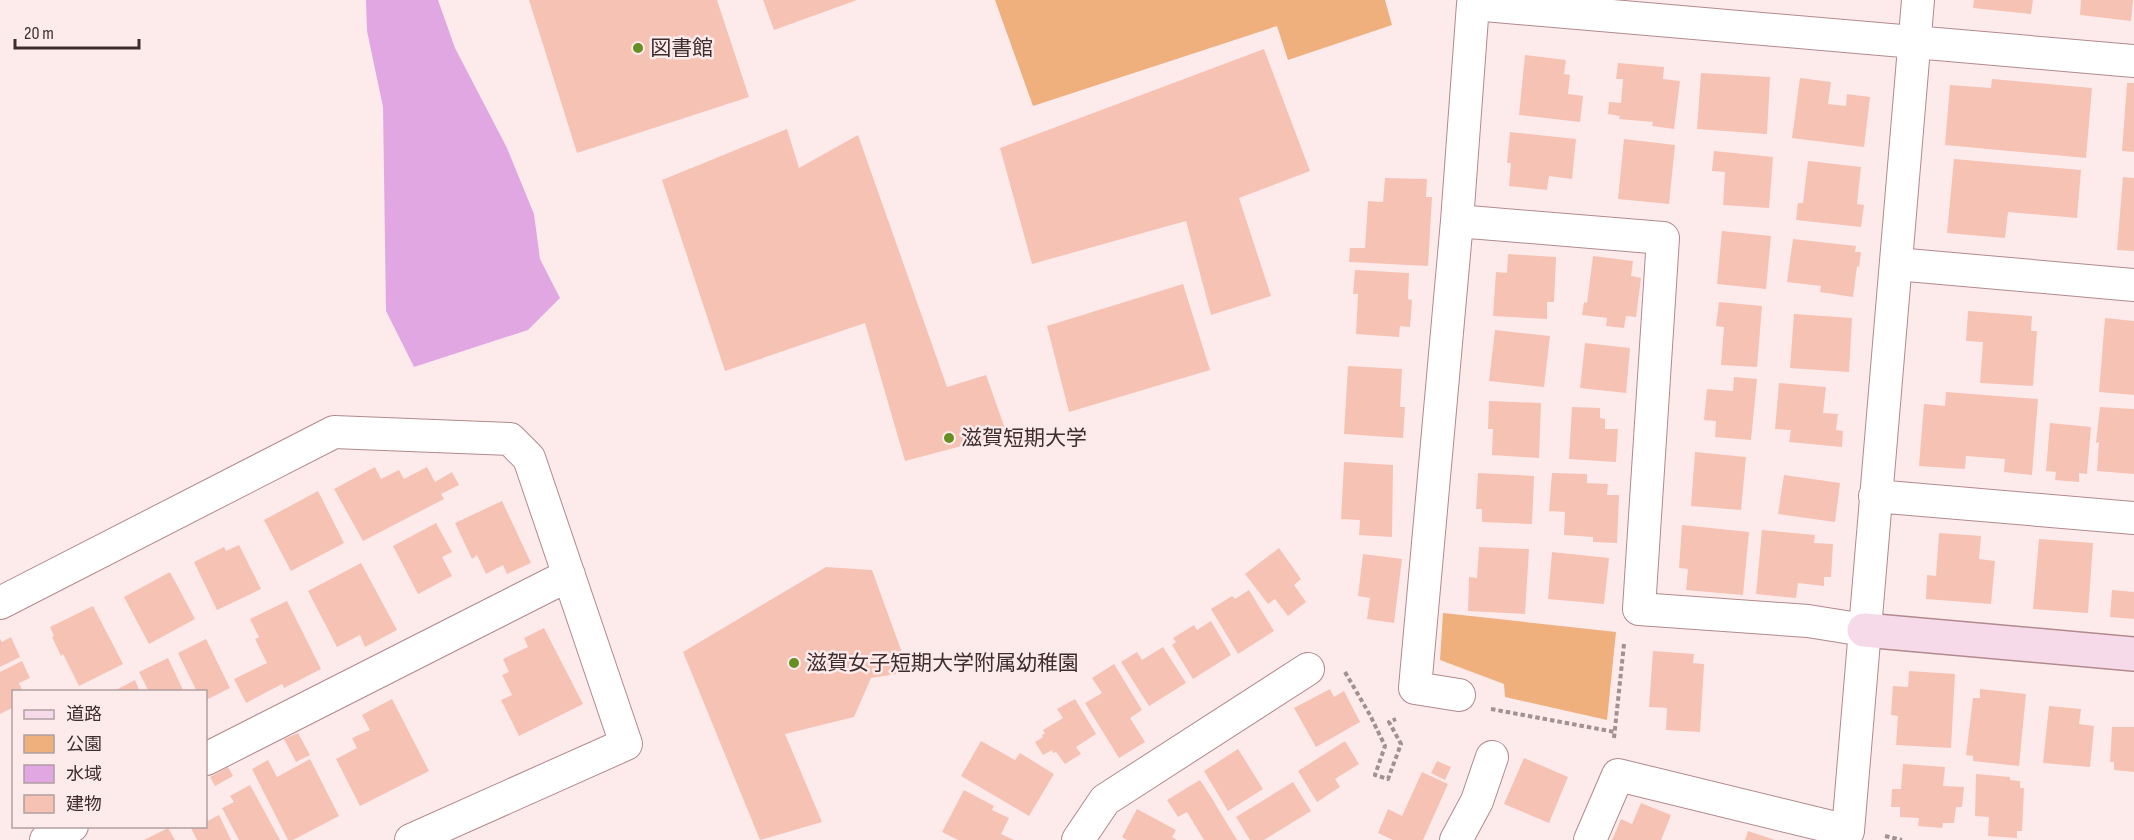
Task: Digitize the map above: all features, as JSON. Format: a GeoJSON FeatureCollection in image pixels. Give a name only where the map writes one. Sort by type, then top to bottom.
{"type":"FeatureCollection","features":[{"type":"Feature","properties":{"kind":"street"},"geometry":{"type":"LineString","coordinates":[[1590,840],[1618,775],[1846,835],[1918,0]]}},
{"type":"Feature","properties":{"kind":"street"},"geometry":{"type":"LineString","coordinates":[[1459,695],[1415,688],[1457,221],[1473,4],[2134,61]]}},
{"type":"Feature","properties":{"kind":"street"},"geometry":{"type":"LineString","coordinates":[[1457,221],[1663,238],[1639,609],[1808,621],[1863,630],[2134,654]]}},
{"type":"Feature","properties":{"kind":"street"},"geometry":{"type":"LineString","coordinates":[[1896,264],[2134,285]]}},
{"type":"Feature","properties":{"kind":"street"},"geometry":{"type":"LineString","coordinates":[[0,603],[334,432],[510,439],[529,458],[626,744],[411,840]]}},
{"type":"Feature","properties":{"kind":"street"},"geometry":{"type":"LineString","coordinates":[[1875,496],[2134,518]]}},
{"type":"Feature","properties":{"kind":"street"},"geometry":{"type":"LineString","coordinates":[[207,758],[569,575]]}},
{"type":"Feature","properties":{"kind":"street"},"geometry":{"type":"LineString","coordinates":[[1078,840],[1105,800],[1308,669]]}},
{"type":"Feature","properties":{"kind":"street"},"geometry":{"type":"LineString","coordinates":[[1456,840],[1477,801],[1492,757]]}},
{"type":"Feature","properties":{"kind":"street"},"geometry":{"type":"LineString","coordinates":[[46,840],[68,828]]}},
{"type":"Feature","properties":{"kind":"path"},"geometry":{"type":"LineString","coordinates":[[1618,775],[1614,749],[1626,624],[1639,609]]}},
{"type":"Feature","properties":{"kind":"path"},"geometry":{"type":"LineString","coordinates":[[1341,664],[1385,746],[1375,775],[1388,779],[1401,744],[1389,722]]}},
{"type":"Feature","properties":{"kind":"path"},"geometry":{"type":"LineString","coordinates":[[1490,709],[1615,732]]}},
{"type":"Feature","properties":{"kind":"green space"},"geometry":{"type":"Polygon","coordinates":[[[995,0],[1385,0],[1392,25],[1288,60],[1277,26],[1033,106],[995,0]]]}},
{"type":"Feature","properties":{"kind":"green space"},"geometry":{"type":"Polygon","coordinates":[[[1443,613],[1616,632],[1607,720],[1505,697],[1504,684],[1440,660],[1443,613]]]}},
{"type":"Feature","properties":{"kind":"water"},"geometry":{"type":"Polygon","coordinates":[[[366,0],[438,0],[455,48],[507,148],[534,214],[540,259],[560,298],[528,330],[414,367],[386,311],[383,107],[367,31],[366,0]]]}},
{"type":"Feature","properties":{"kind":"building","name":"図書館"},"geometry":{"type":"Polygon","coordinates":[[[529,0],[717,0],[749,97],[577,153],[529,0]]]}},
{"type":"Feature","properties":{"kind":"building"},"geometry":{"type":"Polygon","coordinates":[[[763,0],[857,0],[774,30],[763,0]]]}},
{"type":"Feature","properties":{"kind":"building"},"geometry":{"type":"Polygon","coordinates":[[[1974,0],[2033,0],[2031,14],[1973,8],[1974,0]]]}},
{"type":"Feature","properties":{"kind":"building"},"geometry":{"type":"Polygon","coordinates":[[[2081,0],[2133,0],[2131,21],[2080,15],[2081,0]]]}},
{"type":"Feature","properties":{"kind":"building"},"geometry":{"type":"Polygon","coordinates":[[[1264,49],[1310,171],[1239,198],[1271,296],[1211,315],[1186,221],[1032,264],[1000,148],[1264,49]]]}},
{"type":"Feature","properties":{"kind":"building"},"geometry":{"type":"Polygon","coordinates":[[[1525,55],[1566,60],[1564,74],[1570,75],[1568,94],[1583,96],[1580,122],[1519,115],[1525,55]]]}},
{"type":"Feature","properties":{"kind":"building"},"geometry":{"type":"Polygon","coordinates":[[[1618,63],[1664,67],[1663,79],[1680,81],[1674,129],[1652,126],[1653,122],[1619,119],[1620,116],[1608,114],[1609,102],[1621,103],[1623,79],[1616,79],[1618,63]]]}},
{"type":"Feature","properties":{"kind":"building"},"geometry":{"type":"Polygon","coordinates":[[[1701,73],[1770,77],[1767,134],[1697,129],[1701,73]]]}},
{"type":"Feature","properties":{"kind":"building"},"geometry":{"type":"Polygon","coordinates":[[[1800,78],[1831,82],[1828,104],[1846,106],[1847,94],[1870,97],[1864,147],[1792,138],[1800,78]]]}},
{"type":"Feature","properties":{"kind":"building"},"geometry":{"type":"Polygon","coordinates":[[[1992,79],[2092,88],[2086,158],[1945,145],[1950,85],[1991,88],[1992,79]]]}},
{"type":"Feature","properties":{"kind":"building"},"geometry":{"type":"Polygon","coordinates":[[[2127,83],[2134,83],[2134,152],[2122,151],[2127,83]]]}},
{"type":"Feature","properties":{"kind":"building"},"geometry":{"type":"Polygon","coordinates":[[[787,129],[799,168],[858,135],[947,387],[986,375],[1007,434],[905,461],[865,323],[725,371],[662,180],[787,129]]]}},
{"type":"Feature","properties":{"kind":"building"},"geometry":{"type":"Polygon","coordinates":[[[1510,132],[1576,139],[1572,179],[1549,176],[1547,190],[1509,186],[1511,163],[1507,163],[1510,132]]]}},
{"type":"Feature","properties":{"kind":"building"},"geometry":{"type":"Polygon","coordinates":[[[1624,139],[1675,145],[1669,204],[1618,199],[1624,139]]]}},
{"type":"Feature","properties":{"kind":"building"},"geometry":{"type":"Polygon","coordinates":[[[1714,151],[1773,157],[1769,208],[1723,205],[1725,172],[1712,171],[1714,151]]]}},
{"type":"Feature","properties":{"kind":"building"},"geometry":{"type":"Polygon","coordinates":[[[1954,159],[2081,170],[2077,218],[2008,212],[2005,238],[1947,233],[1954,159]]]}},
{"type":"Feature","properties":{"kind":"building"},"geometry":{"type":"Polygon","coordinates":[[[1808,161],[1861,167],[1857,204],[1864,205],[1861,227],[1796,220],[1798,203],[1803,203],[1808,161]]]}},
{"type":"Feature","properties":{"kind":"building"},"geometry":{"type":"Polygon","coordinates":[[[2123,177],[2134,178],[2134,251],[2117,250],[2123,177]]]}},
{"type":"Feature","properties":{"kind":"building"},"geometry":{"type":"Polygon","coordinates":[[[1385,178],[1427,179],[1426,197],[1432,197],[1428,266],[1349,262],[1350,248],[1365,248],[1368,201],[1383,202],[1385,178]]]}},
{"type":"Feature","properties":{"kind":"building"},"geometry":{"type":"Polygon","coordinates":[[[1722,231],[1771,236],[1766,289],[1717,284],[1722,231]]]}},
{"type":"Feature","properties":{"kind":"building"},"geometry":{"type":"Polygon","coordinates":[[[1793,239],[1856,246],[1855,252],[1861,252],[1853,297],[1820,292],[1821,286],[1787,282],[1793,239]]]}},
{"type":"Feature","properties":{"kind":"building"},"geometry":{"type":"Polygon","coordinates":[[[1508,254],[1556,257],[1554,302],[1547,302],[1547,319],[1493,316],[1496,272],[1507,273],[1508,254]]]}},
{"type":"Feature","properties":{"kind":"building"},"geometry":{"type":"Polygon","coordinates":[[[1593,256],[1633,261],[1631,276],[1641,278],[1636,317],[1626,316],[1624,328],[1606,326],[1607,318],[1582,315],[1584,302],[1587,303],[1593,256]]]}},
{"type":"Feature","properties":{"kind":"building"},"geometry":{"type":"Polygon","coordinates":[[[1355,270],[1409,273],[1408,299],[1412,300],[1410,327],[1400,326],[1399,337],[1356,334],[1358,294],[1353,294],[1355,270]]]}},
{"type":"Feature","properties":{"kind":"building"},"geometry":{"type":"Polygon","coordinates":[[[1183,284],[1210,370],[1069,412],[1047,326],[1183,284]]]}},
{"type":"Feature","properties":{"kind":"building"},"geometry":{"type":"Polygon","coordinates":[[[1719,302],[1762,306],[1757,367],[1721,365],[1724,327],[1716,326],[1719,302]]]}},
{"type":"Feature","properties":{"kind":"building"},"geometry":{"type":"Polygon","coordinates":[[[1968,311],[2032,316],[2031,331],[2037,331],[2033,386],[1980,383],[1983,342],[1966,341],[1968,311]]]}},
{"type":"Feature","properties":{"kind":"building"},"geometry":{"type":"Polygon","coordinates":[[[1794,314],[1852,318],[1849,372],[1790,368],[1794,314]]]}},
{"type":"Feature","properties":{"kind":"building"},"geometry":{"type":"Polygon","coordinates":[[[2105,318],[2134,321],[2134,395],[2099,392],[2105,318]]]}},
{"type":"Feature","properties":{"kind":"building"},"geometry":{"type":"Polygon","coordinates":[[[1495,330],[1550,336],[1544,387],[1489,381],[1495,330]]]}},
{"type":"Feature","properties":{"kind":"building"},"geometry":{"type":"Polygon","coordinates":[[[1585,343],[1630,348],[1626,393],[1580,388],[1585,343]]]}},
{"type":"Feature","properties":{"kind":"building"},"geometry":{"type":"Polygon","coordinates":[[[1348,366],[1402,369],[1400,407],[1405,407],[1403,438],[1344,434],[1348,366]]]}},
{"type":"Feature","properties":{"kind":"building"},"geometry":{"type":"Polygon","coordinates":[[[1734,377],[1757,379],[1751,440],[1715,437],[1716,421],[1704,420],[1707,389],[1733,391],[1734,377]]]}},
{"type":"Feature","properties":{"kind":"building"},"geometry":{"type":"Polygon","coordinates":[[[1779,383],[1826,387],[1823,413],[1838,414],[1836,430],[1843,431],[1842,447],[1789,442],[1791,430],[1775,429],[1779,383]]]}},
{"type":"Feature","properties":{"kind":"building"},"geometry":{"type":"Polygon","coordinates":[[[1946,392],[2038,399],[2032,475],[2004,472],[2005,459],[1966,456],[1965,469],[1919,466],[1924,404],[1945,406],[1946,392]]]}},
{"type":"Feature","properties":{"kind":"building"},"geometry":{"type":"Polygon","coordinates":[[[1489,401],[1541,403],[1539,458],[1492,455],[1493,429],[1488,429],[1489,401]]]}},
{"type":"Feature","properties":{"kind":"building"},"geometry":{"type":"Polygon","coordinates":[[[1572,407],[1600,408],[1600,418],[1605,419],[1605,429],[1618,429],[1616,462],[1569,459],[1572,407]]]}},
{"type":"Feature","properties":{"kind":"building"},"geometry":{"type":"Polygon","coordinates":[[[2100,407],[2134,409],[2134,474],[2097,471],[2099,442],[2096,443],[2100,407]]]}},
{"type":"Feature","properties":{"kind":"building"},"geometry":{"type":"Polygon","coordinates":[[[2050,423],[2091,427],[2087,474],[2079,473],[2079,482],[2055,480],[2056,472],[2046,471],[2050,423]]]}},
{"type":"Feature","properties":{"kind":"building"},"geometry":{"type":"Polygon","coordinates":[[[1695,452],[1746,457],[1741,510],[1691,506],[1695,452]]]}},
{"type":"Feature","properties":{"kind":"building"},"geometry":{"type":"Polygon","coordinates":[[[1344,462],[1393,465],[1392,537],[1359,535],[1360,520],[1341,519],[1344,462]]]}},
{"type":"Feature","properties":{"kind":"building"},"geometry":{"type":"Polygon","coordinates":[[[375,467],[381,479],[399,470],[404,479],[427,467],[435,482],[452,472],[459,485],[441,494],[444,499],[363,541],[334,489],[375,467]]]}},
{"type":"Feature","properties":{"kind":"building"},"geometry":{"type":"Polygon","coordinates":[[[1478,473],[1534,476],[1532,524],[1482,522],[1482,509],[1476,509],[1478,473]]]}},
{"type":"Feature","properties":{"kind":"building"},"geometry":{"type":"Polygon","coordinates":[[[1552,473],[1587,474],[1587,483],[1608,484],[1607,495],[1619,495],[1617,543],[1593,542],[1593,537],[1564,535],[1565,512],[1549,511],[1552,473]]]}},
{"type":"Feature","properties":{"kind":"building"},"geometry":{"type":"Polygon","coordinates":[[[1784,475],[1840,483],[1835,522],[1778,514],[1784,475]]]}},
{"type":"Feature","properties":{"kind":"building"},"geometry":{"type":"Polygon","coordinates":[[[318,491],[344,543],[291,571],[264,520],[318,491]]]}},
{"type":"Feature","properties":{"kind":"building"},"geometry":{"type":"Polygon","coordinates":[[[502,501],[531,563],[507,574],[503,565],[486,574],[477,555],[472,559],[455,523],[502,501]]]}},
{"type":"Feature","properties":{"kind":"building"},"geometry":{"type":"Polygon","coordinates":[[[436,523],[452,552],[442,557],[452,576],[418,594],[393,546],[436,523]]]}},
{"type":"Feature","properties":{"kind":"building"},"geometry":{"type":"Polygon","coordinates":[[[1682,525],[1749,532],[1743,595],[1686,590],[1688,569],[1679,568],[1682,525]]]}},
{"type":"Feature","properties":{"kind":"building"},"geometry":{"type":"Polygon","coordinates":[[[1762,530],[1815,535],[1814,543],[1833,544],[1831,577],[1824,577],[1824,586],[1798,583],[1796,598],[1756,594],[1762,530]]]}},
{"type":"Feature","properties":{"kind":"building"},"geometry":{"type":"Polygon","coordinates":[[[1939,533],[1981,536],[1979,559],[1995,561],[1991,604],[1926,599],[1927,575],[1936,576],[1939,533]]]}},
{"type":"Feature","properties":{"kind":"building"},"geometry":{"type":"Polygon","coordinates":[[[2039,539],[2093,543],[2088,613],[2033,609],[2039,539]]]}},
{"type":"Feature","properties":{"kind":"building"},"geometry":{"type":"Polygon","coordinates":[[[239,545],[261,589],[217,610],[194,562],[224,547],[226,551],[239,545]]]}},
{"type":"Feature","properties":{"kind":"building"},"geometry":{"type":"Polygon","coordinates":[[[1479,547],[1529,549],[1525,614],[1468,611],[1469,577],[1477,578],[1479,547]]]}},
{"type":"Feature","properties":{"kind":"building"},"geometry":{"type":"Polygon","coordinates":[[[1279,548],[1301,579],[1294,585],[1306,602],[1288,616],[1275,599],[1268,604],[1245,574],[1279,548]]]}},
{"type":"Feature","properties":{"kind":"building"},"geometry":{"type":"Polygon","coordinates":[[[1552,552],[1609,558],[1604,604],[1548,599],[1552,552]]]}},
{"type":"Feature","properties":{"kind":"building"},"geometry":{"type":"Polygon","coordinates":[[[1363,554],[1402,559],[1394,623],[1367,619],[1370,598],[1358,596],[1363,554]]]}},
{"type":"Feature","properties":{"kind":"building"},"geometry":{"type":"Polygon","coordinates":[[[361,563],[397,630],[365,647],[360,635],[337,647],[308,591],[361,563]]]}},
{"type":"Feature","properties":{"kind":"building"},"geometry":{"type":"Polygon","coordinates":[[[826,567],[872,570],[909,672],[871,678],[854,717],[785,734],[822,822],[760,840],[683,652],[826,567]]]}},
{"type":"Feature","properties":{"kind":"building"},"geometry":{"type":"Polygon","coordinates":[[[170,572],[195,619],[149,644],[124,597],[170,572]]]}},
{"type":"Feature","properties":{"kind":"building"},"geometry":{"type":"Polygon","coordinates":[[[1249,590],[1274,631],[1238,654],[1211,609],[1232,596],[1235,599],[1249,590]]]}},
{"type":"Feature","properties":{"kind":"building"},"geometry":{"type":"Polygon","coordinates":[[[2112,590],[2134,592],[2134,619],[2110,617],[2112,590]]]}},
{"type":"Feature","properties":{"kind":"building"},"geometry":{"type":"Polygon","coordinates":[[[287,601],[321,669],[284,688],[282,684],[246,703],[234,679],[267,663],[255,639],[259,637],[250,619],[287,601]]]}},
{"type":"Feature","properties":{"kind":"building"},"geometry":{"type":"Polygon","coordinates":[[[93,606],[123,664],[79,686],[63,654],[61,656],[50,627],[93,606]]]}},
{"type":"Feature","properties":{"kind":"building"},"geometry":{"type":"Polygon","coordinates":[[[1211,621],[1231,655],[1193,679],[1172,645],[1176,642],[1173,638],[1194,625],[1197,630],[1211,621]]]}},
{"type":"Feature","properties":{"kind":"building"},"geometry":{"type":"Polygon","coordinates":[[[544,628],[583,704],[519,736],[501,700],[512,695],[502,675],[509,672],[503,659],[528,647],[524,638],[544,628]]]}},
{"type":"Feature","properties":{"kind":"building"},"geometry":{"type":"Polygon","coordinates":[[[11,637],[20,657],[0,667],[0,639],[2,642],[11,637]]]}},
{"type":"Feature","properties":{"kind":"building"},"geometry":{"type":"Polygon","coordinates":[[[206,639],[230,688],[207,700],[207,690],[196,690],[178,653],[206,639]]]}},
{"type":"Feature","properties":{"kind":"building"},"geometry":{"type":"Polygon","coordinates":[[[1163,647],[1186,683],[1149,706],[1121,662],[1137,652],[1142,660],[1163,647]]]}},
{"type":"Feature","properties":{"kind":"building"},"geometry":{"type":"Polygon","coordinates":[[[1653,651],[1694,654],[1693,663],[1704,664],[1700,732],[1666,730],[1667,708],[1649,707],[1653,651]]]}},
{"type":"Feature","properties":{"kind":"building"},"geometry":{"type":"Polygon","coordinates":[[[168,658],[183,690],[148,690],[139,672],[168,658]]]}},
{"type":"Feature","properties":{"kind":"building"},"geometry":{"type":"Polygon","coordinates":[[[22,661],[30,678],[19,683],[22,690],[12,690],[12,708],[0,714],[0,672],[22,661]]]}},
{"type":"Feature","properties":{"kind":"building"},"geometry":{"type":"Polygon","coordinates":[[[1114,664],[1142,710],[1130,718],[1145,742],[1119,758],[1085,703],[1102,693],[1092,678],[1114,664]]]}},
{"type":"Feature","properties":{"kind":"building"},"geometry":{"type":"Polygon","coordinates":[[[1909,671],[1955,674],[1951,748],[1896,745],[1898,716],[1891,715],[1893,686],[1908,687],[1909,671]]]}},
{"type":"Feature","properties":{"kind":"building"},"geometry":{"type":"Polygon","coordinates":[[[135,680],[139,690],[116,690],[135,680]]]}},
{"type":"Feature","properties":{"kind":"building"},"geometry":{"type":"Polygon","coordinates":[[[1330,689],[1334,697],[1344,691],[1360,722],[1316,747],[1294,708],[1330,689]]]}},
{"type":"Feature","properties":{"kind":"building"},"geometry":{"type":"Polygon","coordinates":[[[1980,689],[2026,694],[2019,766],[1973,761],[1973,756],[1966,755],[1973,698],[1980,698],[1980,689]]]}},
{"type":"Feature","properties":{"kind":"building"},"geometry":{"type":"Polygon","coordinates":[[[392,699],[429,771],[360,806],[336,759],[357,748],[352,738],[370,730],[362,715],[392,699]]]}},
{"type":"Feature","properties":{"kind":"building"},"geometry":{"type":"Polygon","coordinates":[[[1075,699],[1096,734],[1076,747],[1081,754],[1065,764],[1052,750],[1043,755],[1035,742],[1043,737],[1045,733],[1043,730],[1063,718],[1057,709],[1075,699]]]}},
{"type":"Feature","properties":{"kind":"building"},"geometry":{"type":"Polygon","coordinates":[[[2049,706],[2081,709],[2079,724],[2094,726],[2090,767],[2043,763],[2049,706]]]}},
{"type":"Feature","properties":{"kind":"building"},"geometry":{"type":"Polygon","coordinates":[[[2112,727],[2134,727],[2134,772],[2114,770],[2114,762],[2110,762],[2112,727]]]}},
{"type":"Feature","properties":{"kind":"building"},"geometry":{"type":"Polygon","coordinates":[[[298,733],[310,755],[296,762],[284,739],[298,733]]]}},
{"type":"Feature","properties":{"kind":"building"},"geometry":{"type":"Polygon","coordinates":[[[981,741],[1015,760],[1020,753],[1054,774],[1029,816],[961,776],[981,741]]]}},
{"type":"Feature","properties":{"kind":"building"},"geometry":{"type":"Polygon","coordinates":[[[1345,741],[1359,764],[1335,779],[1340,787],[1317,802],[1298,771],[1345,741]]]}},
{"type":"Feature","properties":{"kind":"building"},"geometry":{"type":"Polygon","coordinates":[[[1238,749],[1263,789],[1228,811],[1204,771],[1238,749]]]}},
{"type":"Feature","properties":{"kind":"building"},"geometry":{"type":"Polygon","coordinates":[[[1524,758],[1568,777],[1549,823],[1504,804],[1524,758]]]}},
{"type":"Feature","properties":{"kind":"building"},"geometry":{"type":"Polygon","coordinates":[[[310,759],[339,816],[293,840],[288,840],[252,769],[268,760],[277,777],[310,759]]]}},
{"type":"Feature","properties":{"kind":"building"},"geometry":{"type":"Polygon","coordinates":[[[1437,761],[1451,767],[1445,780],[1431,773],[1437,761]]]}},
{"type":"Feature","properties":{"kind":"building"},"geometry":{"type":"Polygon","coordinates":[[[1903,764],[1945,767],[1943,786],[1964,787],[1962,807],[1956,807],[1954,823],[1943,823],[1942,828],[1918,826],[1919,818],[1900,817],[1900,807],[1891,807],[1892,789],[1901,789],[1903,764]]]}},
{"type":"Feature","properties":{"kind":"building"},"geometry":{"type":"Polygon","coordinates":[[[228,767],[233,776],[215,786],[210,777],[228,767]]]}},
{"type":"Feature","properties":{"kind":"building"},"geometry":{"type":"Polygon","coordinates":[[[1422,772],[1448,784],[1423,840],[1393,840],[1378,833],[1388,809],[1402,816],[1422,772]]]}},
{"type":"Feature","properties":{"kind":"building"},"geometry":{"type":"Polygon","coordinates":[[[1976,774],[2010,777],[2010,780],[2020,781],[2020,788],[2024,788],[2022,831],[2017,831],[2017,838],[1988,836],[1989,817],[1975,816],[1976,774]]]}},
{"type":"Feature","properties":{"kind":"building"},"geometry":{"type":"Polygon","coordinates":[[[1200,780],[1237,840],[1204,840],[1187,812],[1178,817],[1167,800],[1200,780]]]}},
{"type":"Feature","properties":{"kind":"building"},"geometry":{"type":"Polygon","coordinates":[[[1293,782],[1311,811],[1264,840],[1250,840],[1236,817],[1293,782]]]}},
{"type":"Feature","properties":{"kind":"building"},"geometry":{"type":"Polygon","coordinates":[[[250,785],[280,840],[239,840],[222,808],[234,802],[230,796],[250,785]]]}},
{"type":"Feature","properties":{"kind":"building"},"geometry":{"type":"Polygon","coordinates":[[[964,790],[994,806],[992,810],[1009,818],[1001,834],[1014,840],[958,840],[942,832],[964,790]]]}},
{"type":"Feature","properties":{"kind":"building"},"geometry":{"type":"Polygon","coordinates":[[[1641,803],[1671,815],[1661,840],[1612,840],[1621,819],[1632,824],[1641,803]]]}},
{"type":"Feature","properties":{"kind":"building"},"geometry":{"type":"Polygon","coordinates":[[[1137,809],[1176,830],[1172,837],[1177,840],[1127,840],[1122,837],[1137,809]]]}},
{"type":"Feature","properties":{"kind":"building"},"geometry":{"type":"Polygon","coordinates":[[[219,815],[231,840],[197,840],[191,828],[207,828],[207,821],[219,815]]]}},
{"type":"Feature","properties":{"kind":"building"},"geometry":{"type":"Polygon","coordinates":[[[168,828],[175,840],[144,840],[168,828]]]}},
{"type":"Feature","properties":{"kind":"building"},"geometry":{"type":"Polygon","coordinates":[[[1748,831],[1775,840],[1745,840],[1748,831]]]}},
{"type":"Feature","properties":{"kind":"place","name":"図書館"},"geometry":{"type":"Point","coordinates":[638,48]}},
{"type":"Feature","properties":{"kind":"place","name":"滋賀短期大学"},"geometry":{"type":"Point","coordinates":[949,438]}},
{"type":"Feature","properties":{"kind":"place","name":"滋賀女子短期大学附属幼稚園"},"geometry":{"type":"Point","coordinates":[794,663]}}]}
